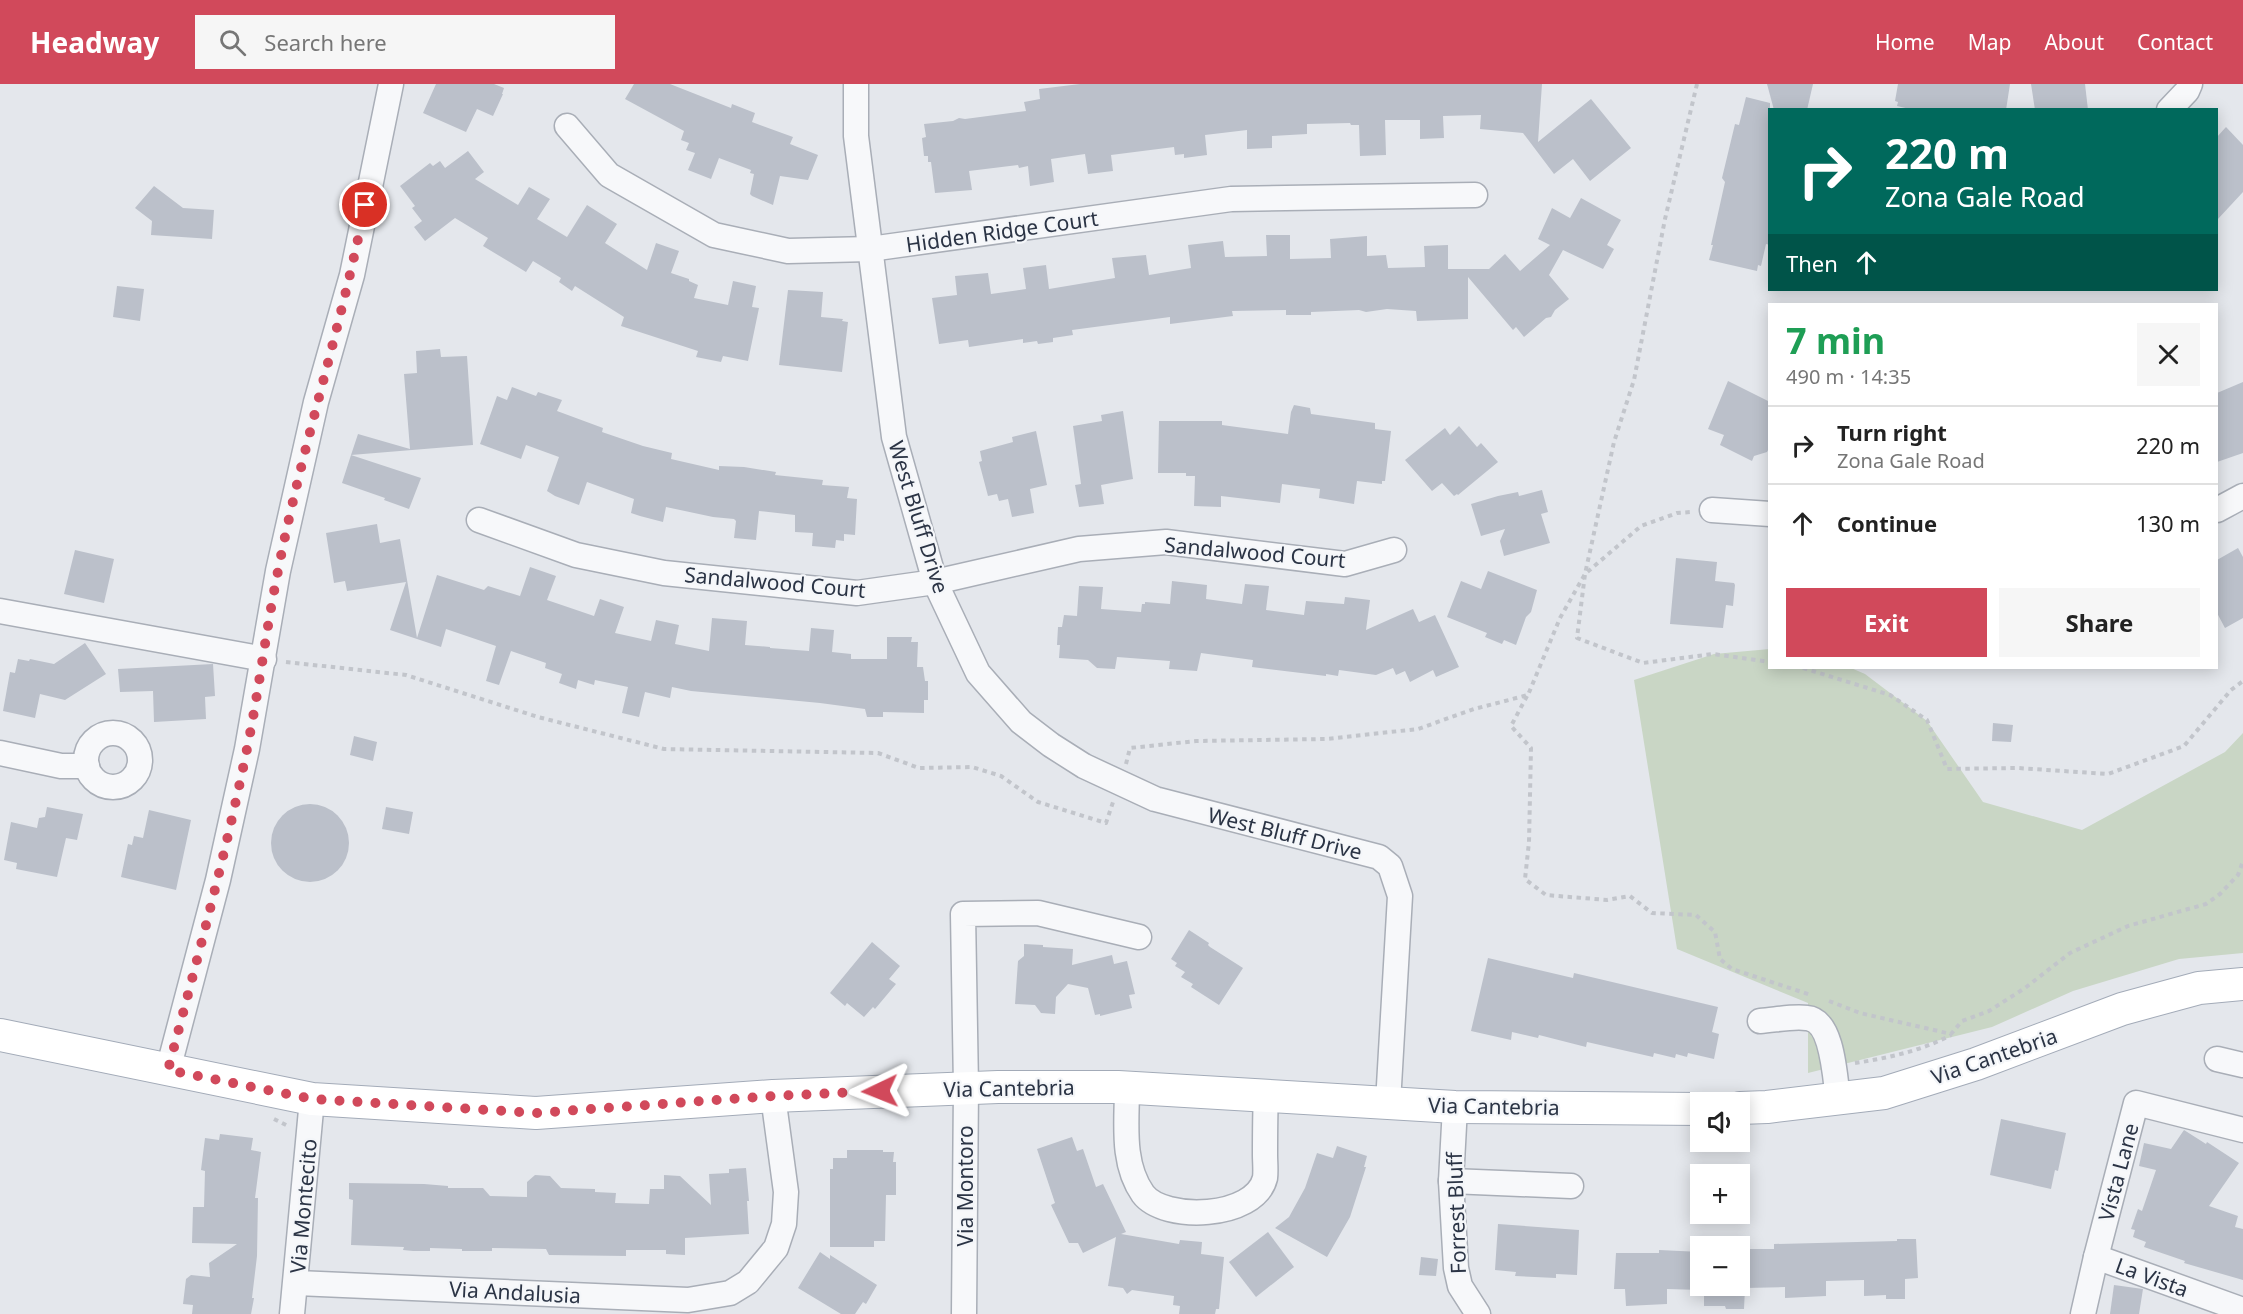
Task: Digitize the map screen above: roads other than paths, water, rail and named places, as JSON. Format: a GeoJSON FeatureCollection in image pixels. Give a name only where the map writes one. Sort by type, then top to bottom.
{"type":"FeatureCollection","features":[{"type":"Feature","properties":{"kind":"main road","name":"Via Cantebria"},"geometry":{"type":"LineString","coordinates":[[1750,1108],[1838,1100],[1884,1093],[1966,1067],[2121,1010],[2199,988],[2243,984]]}},
{"type":"Feature","properties":{"kind":"main road","name":"Via Cantebria"},"geometry":{"type":"LineString","coordinates":[[0,1035],[312,1099],[536,1113],[773,1096],[966,1087],[1127,1087],[1455,1107],[1690,1108]]}},
{"type":"Feature","properties":{"kind":"street"},"geometry":{"type":"LineString","coordinates":[[168,1070],[218,880],[247,749],[278,571],[316,402],[351,274],[391,84]]}},
{"type":"Feature","properties":{"kind":"street","name":"West Bluff Drive"},"geometry":{"type":"LineString","coordinates":[[856,84],[856,136],[894,437],[935,582],[978,673],[1021,722],[1084,766],[1120,783],[1155,799],[1379,857],[1390,866],[1400,896],[1388,1103]]}},
{"type":"Feature","properties":{"kind":"street"},"geometry":{"type":"LineString","coordinates":[[2171,108],[2187,92],[2190,84]]}},
{"type":"Feature","properties":{"kind":"street","name":"Hidden Ridge Court"},"geometry":{"type":"LineString","coordinates":[[567,126],[609,175],[714,235],[788,251],[870,249],[1231,199],[1475,195]]}},
{"type":"Feature","properties":{"kind":"street"},"geometry":{"type":"LineString","coordinates":[[2218,509],[2243,496]]}},
{"type":"Feature","properties":{"kind":"street"},"geometry":{"type":"LineString","coordinates":[[1712,510],[1768,514]]}},
{"type":"Feature","properties":{"kind":"street","name":"Sandalwood Court"},"geometry":{"type":"LineString","coordinates":[[480,520],[576,555],[664,573],[858,593],[935,582],[1078,549],[1166,542],[1345,564],[1394,550]]}},
{"type":"Feature","properties":{"kind":"street"},"geometry":{"type":"LineString","coordinates":[[0,611],[264,660]]}},
{"type":"Feature","properties":{"kind":"street"},"geometry":{"type":"LineString","coordinates":[[0,753],[61,766],[87,766]]}},
{"type":"Feature","properties":{"kind":"street","name":"Via Montoro"},"geometry":{"type":"LineString","coordinates":[[964,1314],[966,1087],[963,914],[1038,913],[1139,937]]}},
{"type":"Feature","properties":{"kind":"street"},"geometry":{"type":"LineString","coordinates":[[1760,1021],[1808,1017],[1818,1021],[1827,1034],[1838,1100]]}},
{"type":"Feature","properties":{"kind":"street"},"geometry":{"type":"LineString","coordinates":[[2217,1059],[2243,1065]]}},
{"type":"Feature","properties":{"kind":"street"},"geometry":{"type":"LineString","coordinates":[[1127,1087],[1127,1159],[1142,1193],[1154,1205],[1184,1211],[1222,1211],[1249,1202],[1265,1179],[1266,1095]]}},
{"type":"Feature","properties":{"kind":"street","name":"Via Andalusia"},"geometry":{"type":"LineString","coordinates":[[297,1283],[688,1300],[730,1293],[747,1282],[776,1248],[784,1224],[786,1192],[773,1096]]}},
{"type":"Feature","properties":{"kind":"street","name":"Via Montecito"},"geometry":{"type":"LineString","coordinates":[[292,1314],[297,1283],[312,1099]]}},
{"type":"Feature","properties":{"kind":"street","name":"Vista Lane"},"geometry":{"type":"LineString","coordinates":[[2083,1314],[2136,1103],[2243,1130]]}},
{"type":"Feature","properties":{"kind":"street","name":"Forrest Bluff"},"geometry":{"type":"LineString","coordinates":[[1455,1107],[1452,1181],[1456,1268],[1460,1286],[1478,1314]]}},
{"type":"Feature","properties":{"kind":"street"},"geometry":{"type":"LineString","coordinates":[[1452,1181],[1571,1186]]}},
{"type":"Feature","properties":{"kind":"street","name":"La Vista"},"geometry":{"type":"LineString","coordinates":[[2096,1257],[2243,1310]]}}]}
